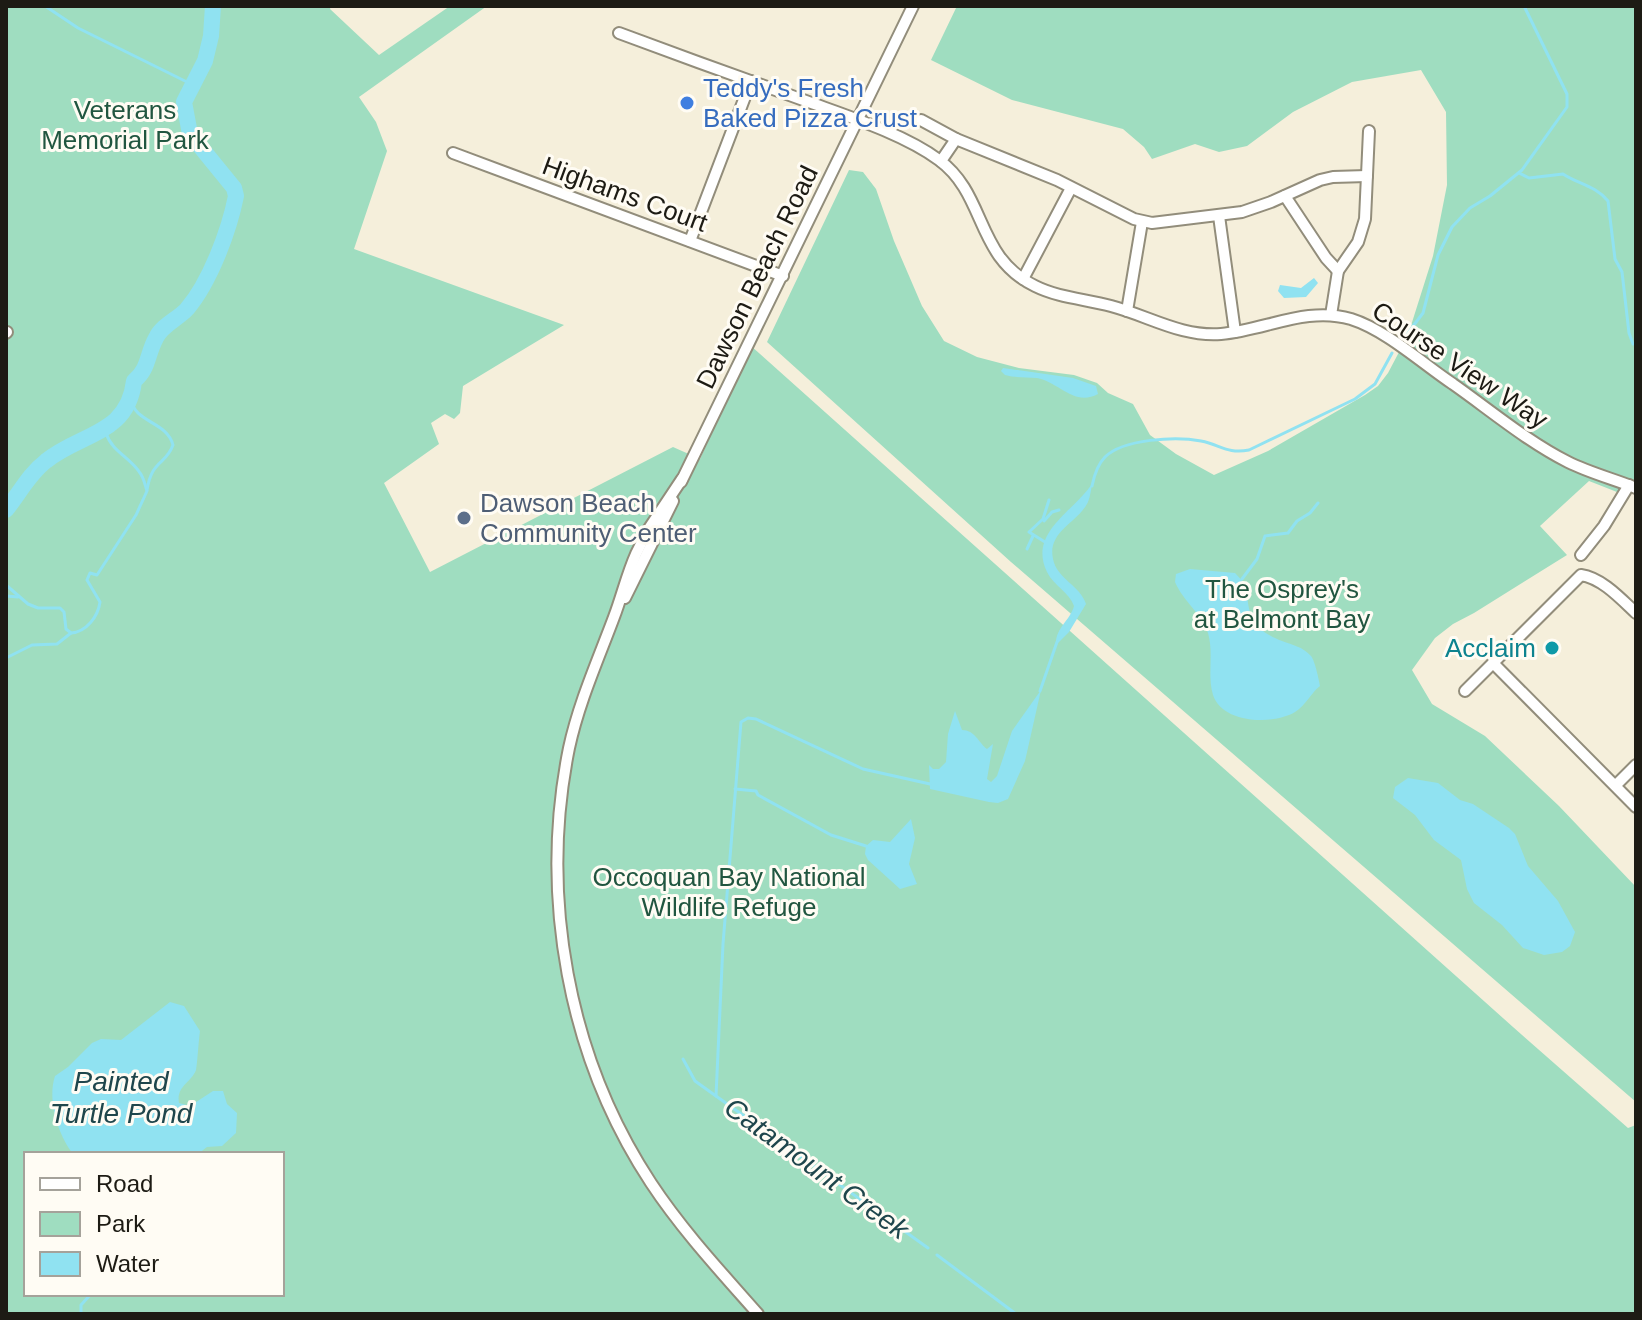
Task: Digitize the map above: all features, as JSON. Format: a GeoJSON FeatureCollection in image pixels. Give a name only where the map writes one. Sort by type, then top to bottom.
{"type":"FeatureCollection","features":[{"type":"Feature","properties":{"kind":"street","name":"Dawson Beach Road"},"geometry":{"type":"LineString","coordinates":[[758,1314],[673,1216],[632,1151],[607,1102],[591,1059],[570,988],[557,888],[564,785],[579,710],[645,534],[694,456],[913,6]]}},
{"type":"Feature","properties":{"kind":"street","name":"Course View Way"},"geometry":{"type":"LineString","coordinates":[[619,33],[858,120],[928,153],[941,161],[969,193],[995,253],[1023,279],[1052,293],[1127,311],[1187,332],[1211,335],[1304,316],[1331,315],[1360,322],[1561,459],[1632,486]]}},
{"type":"Feature","properties":{"kind":"street"},"geometry":{"type":"LineString","coordinates":[[690,241],[751,81]]}},
{"type":"Feature","properties":{"kind":"street"},"geometry":{"type":"LineString","coordinates":[[921,120],[956,139],[1142,222],[1219,216],[1257,208],[1333,177],[1367,176]]}},
{"type":"Feature","properties":{"kind":"street"},"geometry":{"type":"LineString","coordinates":[[1331,315],[1338,271],[1351,254],[1363,229],[1369,131]]}},
{"type":"Feature","properties":{"kind":"street"},"geometry":{"type":"LineString","coordinates":[[941,161],[956,139]]}},
{"type":"Feature","properties":{"kind":"street","name":"Highams Court"},"geometry":{"type":"LineString","coordinates":[[453,153],[783,276]]}},
{"type":"Feature","properties":{"kind":"street"},"geometry":{"type":"LineString","coordinates":[[1023,279],[1071,188]]}},
{"type":"Feature","properties":{"kind":"street"},"geometry":{"type":"LineString","coordinates":[[1285,196],[1338,271]]}},
{"type":"Feature","properties":{"kind":"street"},"geometry":{"type":"LineString","coordinates":[[1219,216],[1235,332]]}},
{"type":"Feature","properties":{"kind":"street"},"geometry":{"type":"LineString","coordinates":[[1127,311],[1142,222]]}},
{"type":"Feature","properties":{"kind":"street"},"geometry":{"type":"LineString","coordinates":[[1581,555],[1632,486]]}},
{"type":"Feature","properties":{"kind":"street"},"geometry":{"type":"LineString","coordinates":[[1465,691],[1581,575],[1590,576],[1636,613]]}},
{"type":"Feature","properties":{"kind":"street"},"geometry":{"type":"LineString","coordinates":[[1493,663],[1636,807]]}},
{"type":"Feature","properties":{"kind":"street"},"geometry":{"type":"LineString","coordinates":[[1616,785],[1636,765]]}},
{"type":"Feature","properties":{"kind":"green space","name":"Occoquan Bay National Wildlife Refuge"},"geometry":{"type":"Polygon","coordinates":[[[6,6],[331,6],[330,9],[379,55],[450,6],[487,6],[359,97],[376,122],[387,151],[354,249],[564,325],[463,386],[460,413],[454,419],[445,414],[431,423],[439,444],[384,483],[430,572],[673,447],[700,459],[751,346],[1513,1027],[1628,1128],[1636,1125],[1636,1314],[6,1314],[6,6]]]}},
{"type":"Feature","properties":{"kind":"green space","name":"The Osprey's at Belmont Bay"},"geometry":{"type":"Polygon","coordinates":[[[957,6],[1636,6],[1636,481],[1617,492],[1589,481],[1540,526],[1567,555],[1453,624],[1435,638],[1412,670],[1432,704],[1485,736],[1559,806],[1636,887],[1636,1102],[1011,562],[767,342],[849,170],[863,172],[876,189],[922,306],[944,341],[977,357],[1019,368],[1074,375],[1097,383],[1108,393],[1133,404],[1150,435],[1214,475],[1268,451],[1378,386],[1408,335],[1433,256],[1447,185],[1446,112],[1421,70],[1352,82],[1293,112],[1247,146],[1219,152],[1195,144],[1152,159],[1144,147],[1123,129],[1012,100],[931,60],[957,6]]]}},
{"type":"Feature","properties":{"kind":"water"},"geometry":{"type":"Polygon","coordinates":[[[1314,278],[1318,283],[1306,297],[1284,298],[1278,291],[1280,285],[1301,288],[1314,278]]]}},
{"type":"Feature","properties":{"kind":"water"},"geometry":{"type":"Polygon","coordinates":[[[1003,368],[1073,378],[1096,386],[1098,394],[1081,398],[1045,380],[1005,375],[1001,371],[1003,368]]]}},
{"type":"Feature","properties":{"kind":"water"},"geometry":{"type":"Polygon","coordinates":[[[1092,484],[1088,502],[1059,534],[1052,549],[1055,566],[1086,604],[1069,632],[1056,645],[1058,634],[1074,606],[1047,572],[1043,546],[1055,524],[1092,484]]]}},
{"type":"Feature","properties":{"kind":"water"},"geometry":{"type":"Polygon","coordinates":[[[1190,569],[1235,573],[1247,586],[1250,613],[1258,626],[1272,637],[1301,648],[1311,656],[1320,686],[1299,709],[1286,716],[1262,720],[1238,717],[1218,705],[1211,687],[1208,633],[1175,582],[1176,574],[1190,569]]]}},
{"type":"Feature","properties":{"kind":"water"},"geometry":{"type":"Polygon","coordinates":[[[1041,690],[1025,761],[1008,799],[989,802],[930,789],[929,765],[939,769],[946,762],[948,734],[955,711],[962,730],[973,734],[987,749],[993,744],[987,779],[991,782],[997,776],[1012,731],[1041,690]]]}},
{"type":"Feature","properties":{"kind":"water"},"geometry":{"type":"Polygon","coordinates":[[[1408,778],[1438,783],[1515,834],[1528,866],[1558,901],[1575,932],[1570,946],[1562,952],[1544,955],[1523,948],[1502,925],[1474,903],[1467,889],[1461,860],[1434,840],[1415,815],[1393,798],[1395,787],[1408,778]]]}},
{"type":"Feature","properties":{"kind":"water"},"geometry":{"type":"Polygon","coordinates":[[[911,819],[915,838],[909,864],[917,884],[900,889],[868,860],[866,846],[873,840],[890,842],[911,819]]]}},
{"type":"Feature","properties":{"kind":"water","name":"Painted Turtle Pond"},"geometry":{"type":"Polygon","coordinates":[[[170,1002],[184,1006],[200,1031],[196,1070],[180,1092],[179,1103],[190,1106],[213,1091],[223,1091],[227,1104],[237,1113],[236,1133],[222,1146],[207,1147],[201,1152],[72,1152],[55,1117],[52,1096],[55,1076],[92,1043],[101,1039],[121,1040],[170,1002]]]}},
{"type":"Feature","properties":{"kind":"waterway"},"geometry":{"type":"LineString","coordinates":[[45,6],[78,28],[193,85]]}},
{"type":"Feature","properties":{"kind":"waterway"},"geometry":{"type":"LineString","coordinates":[[6,510],[40,466],[59,452],[100,431],[122,412],[159,333],[187,309],[218,256],[236,196],[234,188],[190,134],[184,102],[205,61],[213,6]]}},
{"type":"Feature","properties":{"kind":"waterway","name":"Catamount Creek"},"geometry":{"type":"LineString","coordinates":[[1407,334],[1423,313],[1438,255],[1452,227],[1470,208],[1522,170],[1567,107],[1567,94],[1524,6]]}},
{"type":"Feature","properties":{"kind":"waterway"},"geometry":{"type":"LineString","coordinates":[[1519,173],[1529,178],[1563,174],[1608,201],[1615,259],[1622,272],[1633,344]]}},
{"type":"Feature","properties":{"kind":"waterway","name":"Catamount Creek"},"geometry":{"type":"LineString","coordinates":[[1092,486],[1105,457],[1124,446],[1137,443],[1164,439],[1190,440],[1229,450],[1249,450],[1355,399],[1375,384],[1392,353]]}},
{"type":"Feature","properties":{"kind":"waterway"},"geometry":{"type":"LineString","coordinates":[[131,399],[138,413],[164,431],[173,445],[152,473],[147,490]]}},
{"type":"Feature","properties":{"kind":"waterway"},"geometry":{"type":"LineString","coordinates":[[6,585],[28,604],[38,608],[60,608],[64,612],[66,629],[71,633],[82,630],[94,618],[100,602],[87,580],[90,573],[97,575],[136,515],[147,491],[136,467],[109,440],[106,433],[109,426]]}},
{"type":"Feature","properties":{"kind":"waterway"},"geometry":{"type":"LineString","coordinates":[[1045,542],[1029,532],[1043,519],[1049,500]]}},
{"type":"Feature","properties":{"kind":"waterway"},"geometry":{"type":"LineString","coordinates":[[1242,579],[1257,559],[1265,536],[1288,533],[1318,503]]}},
{"type":"Feature","properties":{"kind":"waterway"},"geometry":{"type":"LineString","coordinates":[[1044,521],[1052,512],[1059,510]]}},
{"type":"Feature","properties":{"kind":"waterway"},"geometry":{"type":"LineString","coordinates":[[1027,549],[1033,536]]}},
{"type":"Feature","properties":{"kind":"waterway"},"geometry":{"type":"LineString","coordinates":[[6,596],[18,597]]}},
{"type":"Feature","properties":{"kind":"waterway"},"geometry":{"type":"LineString","coordinates":[[6,658],[32,645],[57,644],[71,633]]}},
{"type":"Feature","properties":{"kind":"waterway","name":"Catamount Creek"},"geometry":{"type":"LineString","coordinates":[[1040,691],[1057,642]]}},
{"type":"Feature","properties":{"kind":"waterway","name":"Catamount Creek"},"geometry":{"type":"LineString","coordinates":[[928,1248],[716,1096],[723,944],[741,722],[748,718],[756,719],[863,769],[930,784]]}},
{"type":"Feature","properties":{"kind":"waterway"},"geometry":{"type":"LineString","coordinates":[[735,789],[756,791],[758,795],[831,835],[866,846]]}},
{"type":"Feature","properties":{"kind":"waterway"},"geometry":{"type":"LineString","coordinates":[[683,1059],[695,1081],[716,1096]]}},
{"type":"Feature","properties":{"kind":"waterway","name":"Catamount Creek"},"geometry":{"type":"LineString","coordinates":[[937,1255],[1016,1314]]}},
{"type":"Feature","properties":{"kind":"waterway"},"geometry":{"type":"LineString","coordinates":[[81,1314],[81,1305],[89,1296]]}},
{"type":"Feature","properties":{"kind":"place","name":"Teddy's Fresh Baked Pizza Crust"},"geometry":{"type":"Point","coordinates":[687,103]}},
{"type":"Feature","properties":{"kind":"place","name":"Dawson Beach Community Center"},"geometry":{"type":"Point","coordinates":[464,518]}},
{"type":"Feature","properties":{"kind":"place","name":"Acclaim"},"geometry":{"type":"Point","coordinates":[1552,648]}},
{"type":"Feature","properties":{"kind":"park label","name":"Veterans Memorial Park"},"geometry":{"type":"Point","coordinates":[125,125]}}]}
